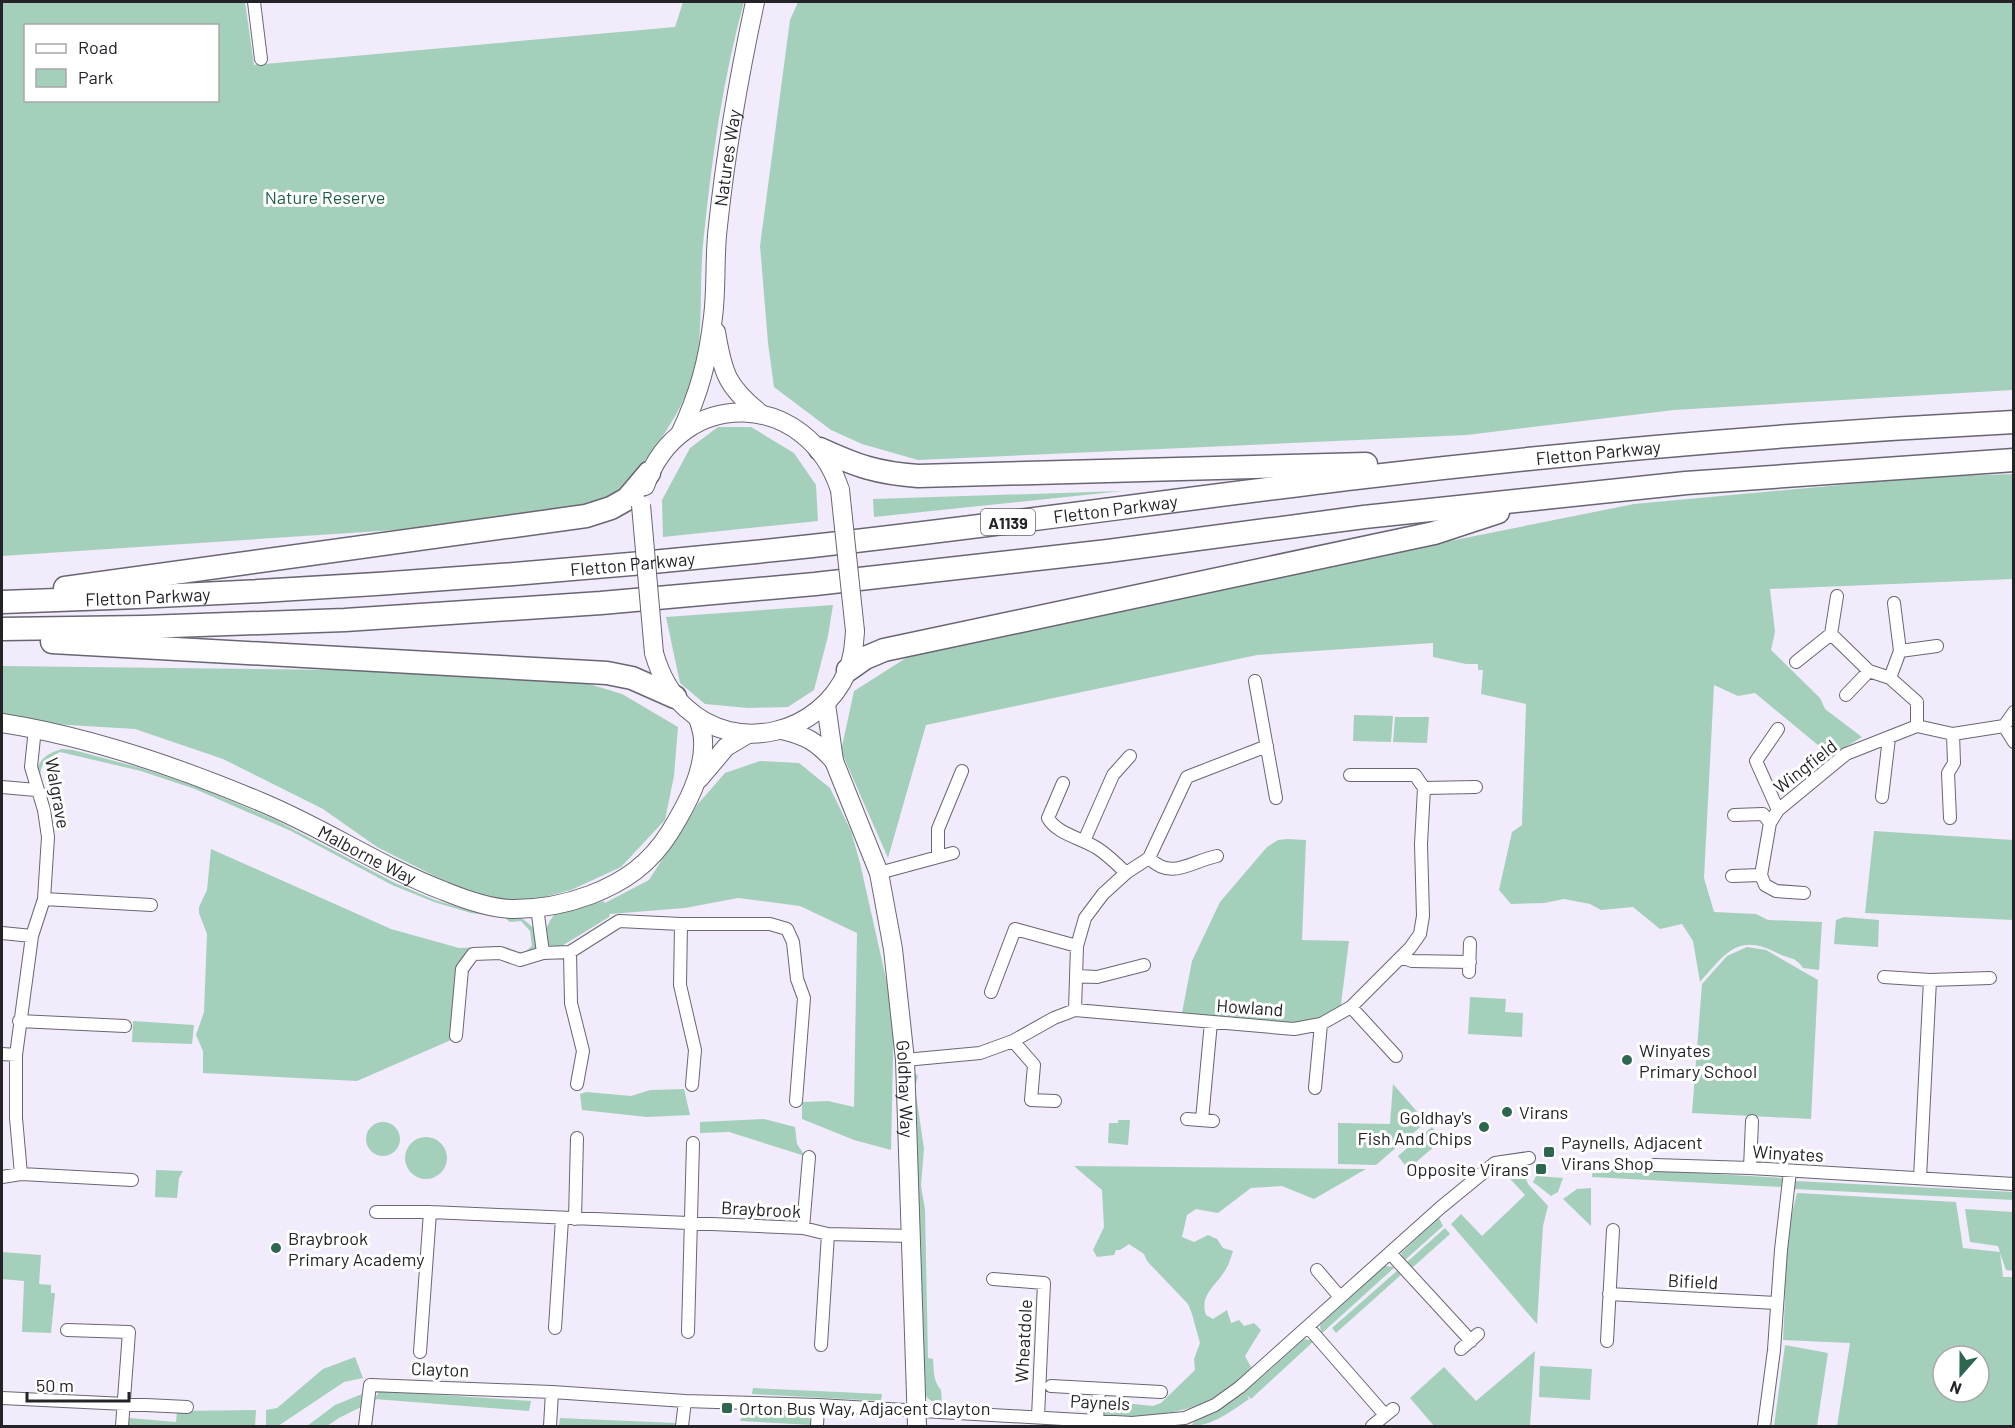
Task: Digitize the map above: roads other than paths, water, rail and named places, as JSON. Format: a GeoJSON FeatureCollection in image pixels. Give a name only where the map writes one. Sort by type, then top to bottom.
{"type":"FeatureCollection","features":[{"type":"Feature","properties":{"kind":"highway","name":"Fletton Parkway"},"geometry":{"type":"LineString","coordinates":[[2,602],[143,598],[327,587],[598,566],[810,546],[1107,511],[1358,478],[1534,460],[1685,445],[2013,422]]}},
{"type":"Feature","properties":{"kind":"highway"},"geometry":{"type":"LineString","coordinates":[[820,449],[855,465],[889,474],[918,476],[1534,460]]}},
{"type":"Feature","properties":{"kind":"highway","name":"Fletton Parkway"},"geometry":{"type":"LineString","coordinates":[[2,629],[345,620],[601,603],[814,584],[1108,550],[1364,517],[1686,483],[2013,460]]}},
{"type":"Feature","properties":{"kind":"highway"},"geometry":{"type":"LineString","coordinates":[[2,597],[586,516],[611,508],[627,499],[650,472]]}},
{"type":"Feature","properties":{"kind":"highway"},"geometry":{"type":"LineString","coordinates":[[848,670],[865,658],[884,650],[1434,533],[1539,499]]}},
{"type":"Feature","properties":{"kind":"highway"},"geometry":{"type":"LineString","coordinates":[[2,639],[607,673],[632,678],[675,697]]}},
{"type":"Feature","properties":{"kind":"street"},"geometry":{"type":"LineString","coordinates":[[254,2],[261,59]]}},
{"type":"Feature","properties":{"kind":"street","name":"Natures Way"},"geometry":{"type":"LineString","coordinates":[[680,434],[695,403],[702,380],[713,315],[717,234],[726,158],[738,82],[755,2]]}},
{"type":"Feature","properties":{"kind":"street","name":"Natures Way"},"geometry":{"type":"LineString","coordinates":[[713,315],[726,377],[741,398],[761,414]]}},
{"type":"Feature","properties":{"kind":"street"},"geometry":{"type":"LineString","coordinates":[[744,412],[761,414],[794,427],[820,449],[832,468],[840,490],[855,631],[854,651],[839,688],[826,704],[798,724],[782,730],[748,734],[722,729],[698,718],[675,697],[662,676],[654,653],[641,505],[650,472],[668,445],[680,434],[710,417],[744,412]]}},
{"type":"Feature","properties":{"kind":"street"},"geometry":{"type":"LineString","coordinates":[[1796,662],[1831,634],[1837,596]]}},
{"type":"Feature","properties":{"kind":"street"},"geometry":{"type":"LineString","coordinates":[[1890,678],[1900,651],[1894,603]]}},
{"type":"Feature","properties":{"kind":"street"},"geometry":{"type":"LineString","coordinates":[[1831,634],[1869,671],[1890,678],[1917,702],[1917,726],[1953,734],[2004,726],[2013,712]]}},
{"type":"Feature","properties":{"kind":"street"},"geometry":{"type":"LineString","coordinates":[[1900,651],[1937,646]]}},
{"type":"Feature","properties":{"kind":"street"},"geometry":{"type":"LineString","coordinates":[[1846,695],[1869,671]]}},
{"type":"Feature","properties":{"kind":"street"},"geometry":{"type":"LineString","coordinates":[[1255,681],[1276,798]]}},
{"type":"Feature","properties":{"kind":"street","name":"Goldhay Way"},"geometry":{"type":"LineString","coordinates":[[826,704],[834,761],[879,873],[893,949],[905,1060],[917,1418]]}},
{"type":"Feature","properties":{"kind":"street","name":"Malborne Way"},"geometry":{"type":"LineString","coordinates":[[694,786],[701,762],[703,739],[698,718]]}},
{"type":"Feature","properties":{"kind":"street","name":"Malborne Way"},"geometry":{"type":"LineString","coordinates":[[2,723],[35,728],[131,754],[186,772],[314,826],[390,868],[459,897],[513,909],[562,904],[609,888],[631,875],[648,861],[663,843],[694,786],[708,766],[726,747],[748,734]]}},
{"type":"Feature","properties":{"kind":"street","name":"Wingfield"},"geometry":{"type":"LineString","coordinates":[[1761,875],[1770,823],[1778,810],[1846,754],[1917,726]]}},
{"type":"Feature","properties":{"kind":"street"},"geometry":{"type":"LineString","coordinates":[[2004,726],[2013,742]]}},
{"type":"Feature","properties":{"kind":"street","name":"Walgrave"},"geometry":{"type":"LineString","coordinates":[[21,1174],[16,1118],[16,1054],[32,936],[44,899],[48,837],[44,810],[36,790],[31,767],[35,728]]}},
{"type":"Feature","properties":{"kind":"street","name":"Wingfield"},"geometry":{"type":"LineString","coordinates":[[1778,729],[1755,761],[1778,810]]}},
{"type":"Feature","properties":{"kind":"street","name":"Goldhay Way"},"geometry":{"type":"LineString","coordinates":[[782,730],[802,735],[820,745],[834,761]]}},
{"type":"Feature","properties":{"kind":"street"},"geometry":{"type":"LineString","coordinates":[[1950,818],[1948,773],[1954,763],[1953,734]]}},
{"type":"Feature","properties":{"kind":"street"},"geometry":{"type":"LineString","coordinates":[[1882,797],[1889,738]]}},
{"type":"Feature","properties":{"kind":"street"},"geometry":{"type":"LineString","coordinates":[[1076,1010],[1077,946],[1085,918],[1103,894],[1126,873],[1149,858],[1187,777],[1267,746]]}},
{"type":"Feature","properties":{"kind":"street"},"geometry":{"type":"LineString","coordinates":[[1084,841],[1113,776],[1130,756]]}},
{"type":"Feature","properties":{"kind":"street"},"geometry":{"type":"LineString","coordinates":[[938,856],[938,829],[962,771]]}},
{"type":"Feature","properties":{"kind":"street"},"geometry":{"type":"LineString","coordinates":[[1350,775],[1415,775],[1424,788],[1476,787]]}},
{"type":"Feature","properties":{"kind":"street"},"geometry":{"type":"LineString","coordinates":[[1063,783],[1048,818],[1053,826],[1110,857],[1126,873]]}},
{"type":"Feature","properties":{"kind":"street"},"geometry":{"type":"LineString","coordinates":[[2,787],[36,790]]}},
{"type":"Feature","properties":{"kind":"street","name":"Howland"},"geometry":{"type":"LineString","coordinates":[[905,1060],[980,1053],[1013,1041],[1054,1018],[1076,1010],[1294,1029],[1321,1024],[1351,1007],[1401,957],[1419,934],[1423,916],[1421,843],[1424,788]]}},
{"type":"Feature","properties":{"kind":"street","name":"Wingfield"},"geometry":{"type":"LineString","coordinates":[[1734,814],[1763,814],[1770,823]]}},
{"type":"Feature","properties":{"kind":"street"},"geometry":{"type":"LineString","coordinates":[[879,873],[952,853]]}},
{"type":"Feature","properties":{"kind":"street"},"geometry":{"type":"LineString","coordinates":[[1149,858],[1161,867],[1174,870],[1217,856]]}},
{"type":"Feature","properties":{"kind":"street"},"geometry":{"type":"LineString","coordinates":[[1732,876],[1761,875],[1765,885],[1776,891],[1804,893]]}},
{"type":"Feature","properties":{"kind":"street"},"geometry":{"type":"LineString","coordinates":[[44,899],[151,904]]}},
{"type":"Feature","properties":{"kind":"street"},"geometry":{"type":"LineString","coordinates":[[537,907],[543,953]]}},
{"type":"Feature","properties":{"kind":"street"},"geometry":{"type":"LineString","coordinates":[[456,1036],[462,969],[473,954],[500,953],[520,960],[543,953],[570,952],[619,921],[770,924],[788,929],[793,942],[797,979],[804,998],[796,1101]]}},
{"type":"Feature","properties":{"kind":"street"},"geometry":{"type":"LineString","coordinates":[[681,924],[680,985],[695,1050],[692,1085]]}},
{"type":"Feature","properties":{"kind":"street"},"geometry":{"type":"LineString","coordinates":[[991,992],[1015,929],[1077,946]]}},
{"type":"Feature","properties":{"kind":"street"},"geometry":{"type":"LineString","coordinates":[[2,933],[32,936]]}},
{"type":"Feature","properties":{"kind":"street"},"geometry":{"type":"LineString","coordinates":[[1401,957],[1412,961],[1470,967],[1470,942]]}},
{"type":"Feature","properties":{"kind":"street"},"geometry":{"type":"LineString","coordinates":[[570,952],[571,1003],[583,1051],[577,1084]]}},
{"type":"Feature","properties":{"kind":"street"},"geometry":{"type":"LineString","coordinates":[[1077,976],[1097,977],[1144,965]]}},
{"type":"Feature","properties":{"kind":"street"},"geometry":{"type":"LineString","coordinates":[[1884,977],[1930,980],[1990,978]]}},
{"type":"Feature","properties":{"kind":"street"},"geometry":{"type":"LineString","coordinates":[[1920,1178],[1930,980]]}},
{"type":"Feature","properties":{"kind":"street"},"geometry":{"type":"LineString","coordinates":[[1351,1007],[1395,1056]]}},
{"type":"Feature","properties":{"kind":"street"},"geometry":{"type":"LineString","coordinates":[[19,1021],[125,1026]]}},
{"type":"Feature","properties":{"kind":"street"},"geometry":{"type":"LineString","coordinates":[[1187,1119],[1208,1120],[1211,1022]]}},
{"type":"Feature","properties":{"kind":"street"},"geometry":{"type":"LineString","coordinates":[[1315,1088],[1321,1024]]}},
{"type":"Feature","properties":{"kind":"street"},"geometry":{"type":"LineString","coordinates":[[1013,1041],[1034,1065],[1031,1100],[1055,1101]]}},
{"type":"Feature","properties":{"kind":"street"},"geometry":{"type":"LineString","coordinates":[[2,1054],[16,1054]]}},
{"type":"Feature","properties":{"kind":"street"},"geometry":{"type":"LineString","coordinates":[[1750,1168],[1752,1121]]}},
{"type":"Feature","properties":{"kind":"street"},"geometry":{"type":"LineString","coordinates":[[555,1328],[577,1138]]}},
{"type":"Feature","properties":{"kind":"street"},"geometry":{"type":"LineString","coordinates":[[688,1332],[693,1143]]}},
{"type":"Feature","properties":{"kind":"street"},"geometry":{"type":"LineString","coordinates":[[803,1228],[809,1157]]}},
{"type":"Feature","properties":{"kind":"street","name":"Paynels"},"geometry":{"type":"LineString","coordinates":[[917,1418],[1013,1421],[1038,1417],[1132,1423],[1185,1422],[1232,1393],[1495,1163],[1529,1158]]}},
{"type":"Feature","properties":{"kind":"street","name":"Winyates"},"geometry":{"type":"LineString","coordinates":[[1654,1165],[1750,1168],[2013,1184]]}},
{"type":"Feature","properties":{"kind":"street"},"geometry":{"type":"LineString","coordinates":[[1764,1426],[1774,1350],[1776,1303],[1790,1171]]}},
{"type":"Feature","properties":{"kind":"street"},"geometry":{"type":"LineString","coordinates":[[2,1177],[21,1174],[132,1180]]}},
{"type":"Feature","properties":{"kind":"street","name":"Braybrook"},"geometry":{"type":"LineString","coordinates":[[376,1212],[430,1212],[803,1228],[828,1234],[911,1236]]}},
{"type":"Feature","properties":{"kind":"street"},"geometry":{"type":"LineString","coordinates":[[420,1352],[430,1212]]}},
{"type":"Feature","properties":{"kind":"street"},"geometry":{"type":"LineString","coordinates":[[1607,1341],[1613,1230]]}},
{"type":"Feature","properties":{"kind":"street"},"geometry":{"type":"LineString","coordinates":[[821,1345],[828,1234]]}},
{"type":"Feature","properties":{"kind":"street"},"geometry":{"type":"LineString","coordinates":[[1390,1253],[1470,1341]]}},
{"type":"Feature","properties":{"kind":"street"},"geometry":{"type":"LineString","coordinates":[[1317,1270],[1340,1297]]}},
{"type":"Feature","properties":{"kind":"street","name":"Wheatdole"},"geometry":{"type":"LineString","coordinates":[[993,1279],[1044,1283],[1038,1417]]}},
{"type":"Feature","properties":{"kind":"street","name":"Bifield"},"geometry":{"type":"LineString","coordinates":[[1609,1294],[1776,1303]]}},
{"type":"Feature","properties":{"kind":"street"},"geometry":{"type":"LineString","coordinates":[[1308,1327],[1389,1412],[1372,1426]]}},
{"type":"Feature","properties":{"kind":"street"},"geometry":{"type":"LineString","coordinates":[[67,1330],[129,1332],[122,1426]]}},
{"type":"Feature","properties":{"kind":"street","name":"Clayton"},"geometry":{"type":"LineString","coordinates":[[365,1426],[370,1385],[552,1392],[685,1401],[818,1405],[917,1418]]}},
{"type":"Feature","properties":{"kind":"street","name":"Wheatdole"},"geometry":{"type":"LineString","coordinates":[[1051,1386],[1161,1392]]}},
{"type":"Feature","properties":{"kind":"street"},"geometry":{"type":"LineString","coordinates":[[1097,1421],[1100,1389]]}},
{"type":"Feature","properties":{"kind":"street"},"geometry":{"type":"LineString","coordinates":[[550,1426],[552,1392]]}},
{"type":"Feature","properties":{"kind":"street"},"geometry":{"type":"LineString","coordinates":[[2,1398],[187,1407]]}},
{"type":"Feature","properties":{"kind":"street"},"geometry":{"type":"LineString","coordinates":[[682,1426],[685,1401]]}},
{"type":"Feature","properties":{"kind":"street"},"geometry":{"type":"LineString","coordinates":[[817,1426],[818,1405]]}},
{"type":"Feature","properties":{"kind":"place","name":"Winyates Primary School"},"geometry":{"type":"Point","coordinates":[1627,1060]}},
{"type":"Feature","properties":{"kind":"place","name":"Virans"},"geometry":{"type":"Point","coordinates":[1507,1112]}},
{"type":"Feature","properties":{"kind":"place","name":"Goldhay's Fish And Chips"},"geometry":{"type":"Point","coordinates":[1484,1127]}},
{"type":"Feature","properties":{"kind":"place","name":"Paynells, Adjacent Virans Shop"},"geometry":{"type":"Point","coordinates":[1549,1152]}},
{"type":"Feature","properties":{"kind":"place","name":"Opposite Virans"},"geometry":{"type":"Point","coordinates":[1541,1169]}},
{"type":"Feature","properties":{"kind":"place","name":"Braybrook Primary Academy"},"geometry":{"type":"Point","coordinates":[276,1248]}},
{"type":"Feature","properties":{"kind":"place","name":"Orton Bus Way, Adjacent Clayton"},"geometry":{"type":"Point","coordinates":[727,1408]}},
{"type":"Feature","properties":{"kind":"park label","name":"Nature Reserve"},"geometry":{"type":"Point","coordinates":[325,197]}}]}
